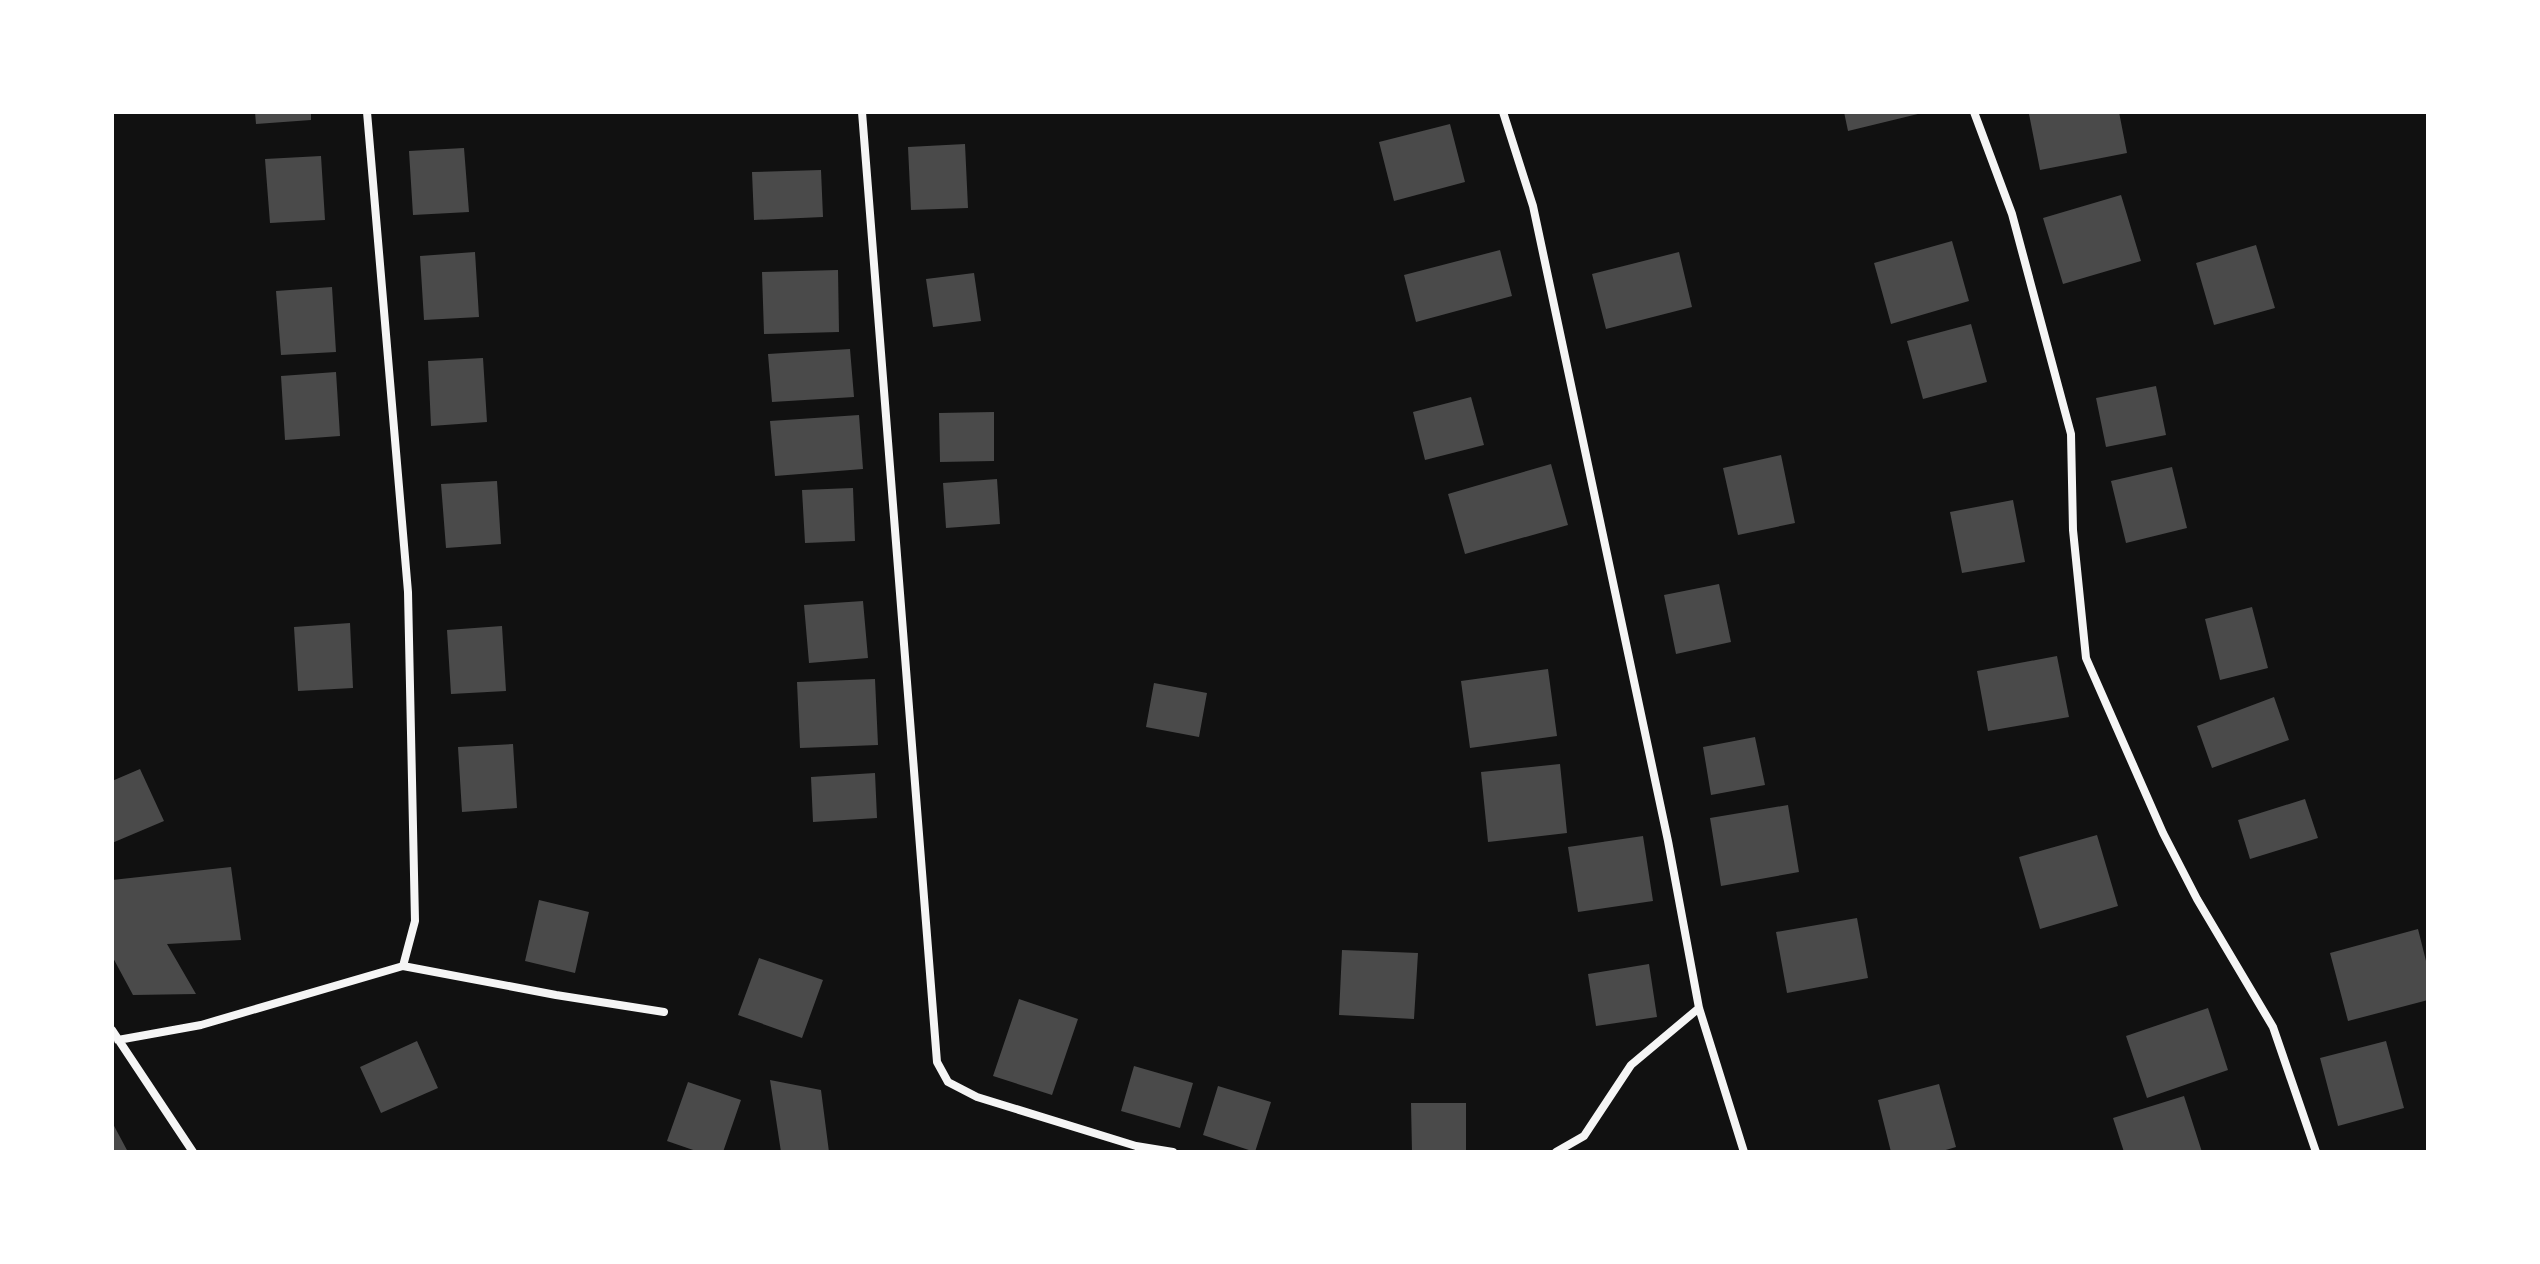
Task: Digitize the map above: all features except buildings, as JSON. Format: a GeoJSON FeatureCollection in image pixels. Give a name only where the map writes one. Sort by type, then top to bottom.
{"type":"FeatureCollection","features":[{"type":"Feature","properties":{"kind":"street"},"geometry":{"type":"LineString","coordinates":[[367,112],[408,592],[415,921],[403,966]]}},
{"type":"Feature","properties":{"kind":"street"},"geometry":{"type":"LineString","coordinates":[[862,112],[937,1062],[948,1082],[977,1097],[1137,1149],[1173,1152]]}},
{"type":"Feature","properties":{"kind":"street"},"geometry":{"type":"LineString","coordinates":[[1503,112],[1536,222],[1668,841],[1699,1008],[1744,1152]]}},
{"type":"Feature","properties":{"kind":"street"},"geometry":{"type":"LineString","coordinates":[[1974,112],[2012,214],[2071,434],[2073,530],[2086,658],[2163,833],[2197,899],[2273,1027],[2316,1152]]}},
{"type":"Feature","properties":{"kind":"street"},"geometry":{"type":"LineString","coordinates":[[118,1040],[201,1025],[403,966],[664,1012]]}},
{"type":"Feature","properties":{"kind":"street"},"geometry":{"type":"LineString","coordinates":[[1556,1152],[1584,1136],[1631,1065],[1699,1008]]}},
{"type":"Feature","properties":{"kind":"street"},"geometry":{"type":"LineString","coordinates":[[112,1030],[193,1152]]}}]}
